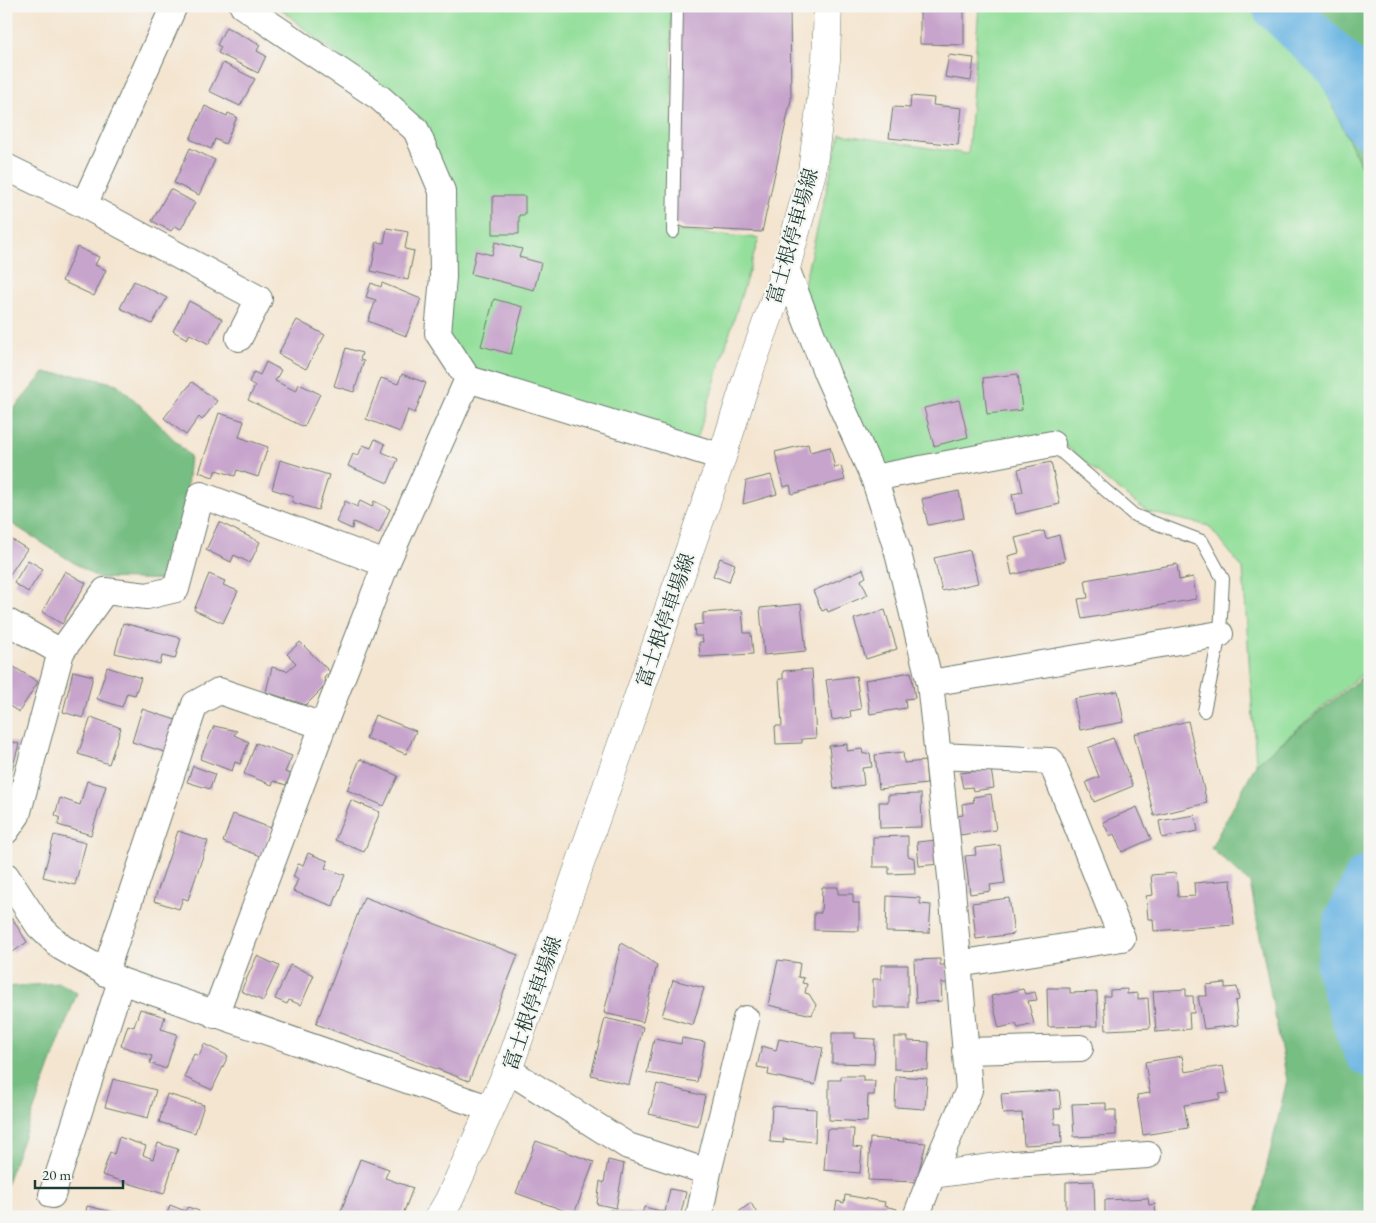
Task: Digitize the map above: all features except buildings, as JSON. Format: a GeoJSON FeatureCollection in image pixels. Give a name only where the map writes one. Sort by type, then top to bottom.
{"type":"FeatureCollection","features":[{"type":"Feature","properties":{"kind":"main road","name":"富士根停車場線"},"geometry":{"type":"LineString","coordinates":[[439,1217],[449,1200],[508,1070],[786,268],[812,172],[826,60],[828,6]]}},
{"type":"Feature","properties":{"kind":"street"},"geometry":{"type":"LineString","coordinates":[[84,206],[174,6]]}},
{"type":"Feature","properties":{"kind":"street"},"geometry":{"type":"LineString","coordinates":[[243,6],[380,98],[416,130],[442,191],[443,278],[438,333],[468,379],[722,457]]}},
{"type":"Feature","properties":{"kind":"street"},"geometry":{"type":"LineString","coordinates":[[6,167],[84,206],[259,299],[239,338]]}},
{"type":"Feature","properties":{"kind":"street"},"geometry":{"type":"LineString","coordinates":[[786,268],[827,374],[874,478],[897,548],[930,683],[951,877],[969,1090],[916,1217]]}},
{"type":"Feature","properties":{"kind":"street"},"geometry":{"type":"LineString","coordinates":[[216,1015],[323,726],[386,564],[468,379]]}},
{"type":"Feature","properties":{"kind":"street"},"geometry":{"type":"LineString","coordinates":[[874,478],[1052,444]]}},
{"type":"Feature","properties":{"kind":"street"},"geometry":{"type":"LineString","coordinates":[[6,831],[17,815],[61,652],[105,591],[147,596],[176,589],[201,495],[386,564]]}},
{"type":"Feature","properties":{"kind":"street"},"geometry":{"type":"LineString","coordinates":[[6,621],[61,652]]}},
{"type":"Feature","properties":{"kind":"street"},"geometry":{"type":"LineString","coordinates":[[930,683],[1220,634]]}},
{"type":"Feature","properties":{"kind":"street"},"geometry":{"type":"LineString","coordinates":[[52,1196],[113,977],[195,704],[219,691],[323,726]]}},
{"type":"Feature","properties":{"kind":"street"},"geometry":{"type":"LineString","coordinates":[[938,756],[1051,761],[1122,938],[958,964]]}},
{"type":"Feature","properties":{"kind":"street"},"geometry":{"type":"LineString","coordinates":[[6,876],[39,926],[61,947],[113,977],[216,1015],[491,1109]]}},
{"type":"Feature","properties":{"kind":"street"},"geometry":{"type":"LineString","coordinates":[[699,1217],[708,1172],[746,1019]]}},
{"type":"Feature","properties":{"kind":"street"},"geometry":{"type":"LineString","coordinates":[[965,1051],[1080,1048]]}},
{"type":"Feature","properties":{"kind":"street"},"geometry":{"type":"LineString","coordinates":[[508,1070],[628,1146],[708,1172]]}},
{"type":"Feature","properties":{"kind":"street"},"geometry":{"type":"LineString","coordinates":[[932,1176],[1012,1164],[1148,1156]]}},
{"type":"Feature","properties":{"kind":"lane"},"geometry":{"type":"LineString","coordinates":[[673,232],[677,6]]}},
{"type":"Feature","properties":{"kind":"lane"},"geometry":{"type":"LineString","coordinates":[[1052,444],[1134,515],[1202,540],[1223,579],[1220,634],[1204,711]]}},
{"type":"Feature","properties":{"kind":"green space"},"geometry":{"type":"Polygon","coordinates":[[[277,6],[671,6],[673,231],[759,238],[694,449],[468,379],[444,335],[430,132],[277,6]]]}},
{"type":"Feature","properties":{"kind":"green space"},"geometry":{"type":"Polygon","coordinates":[[[979,6],[1247,6],[1316,70],[1370,185],[1370,638],[1363,673],[1256,764],[1243,569],[1209,526],[1148,512],[1113,486],[1058,439],[879,471],[803,288],[840,134],[968,154],[979,6]]]}},
{"type":"Feature","properties":{"kind":"green space"},"geometry":{"type":"Polygon","coordinates":[[[1247,6],[1370,6],[1370,185],[1316,70],[1247,6]]]}},
{"type":"Feature","properties":{"kind":"green space"},"geometry":{"type":"Polygon","coordinates":[[[44,373],[78,375],[117,384],[190,456],[178,580],[98,578],[6,520],[6,418],[44,373]]]}},
{"type":"Feature","properties":{"kind":"green space"},"geometry":{"type":"Polygon","coordinates":[[[1370,639],[1370,1217],[1255,1217],[1287,1080],[1250,883],[1211,848],[1256,764],[1362,677],[1370,639]]]}},
{"type":"Feature","properties":{"kind":"green space"},"geometry":{"type":"Polygon","coordinates":[[[60,983],[77,993],[6,1185],[6,987],[60,983]]]}},
{"type":"Feature","properties":{"kind":"waterway"},"geometry":{"type":"LineString","coordinates":[[1278,6],[1343,68],[1370,123]]}},
{"type":"Feature","properties":{"kind":"waterway"},"geometry":{"type":"LineString","coordinates":[[1370,880],[1350,921],[1342,968],[1361,1030],[1370,1051]]}}]}
